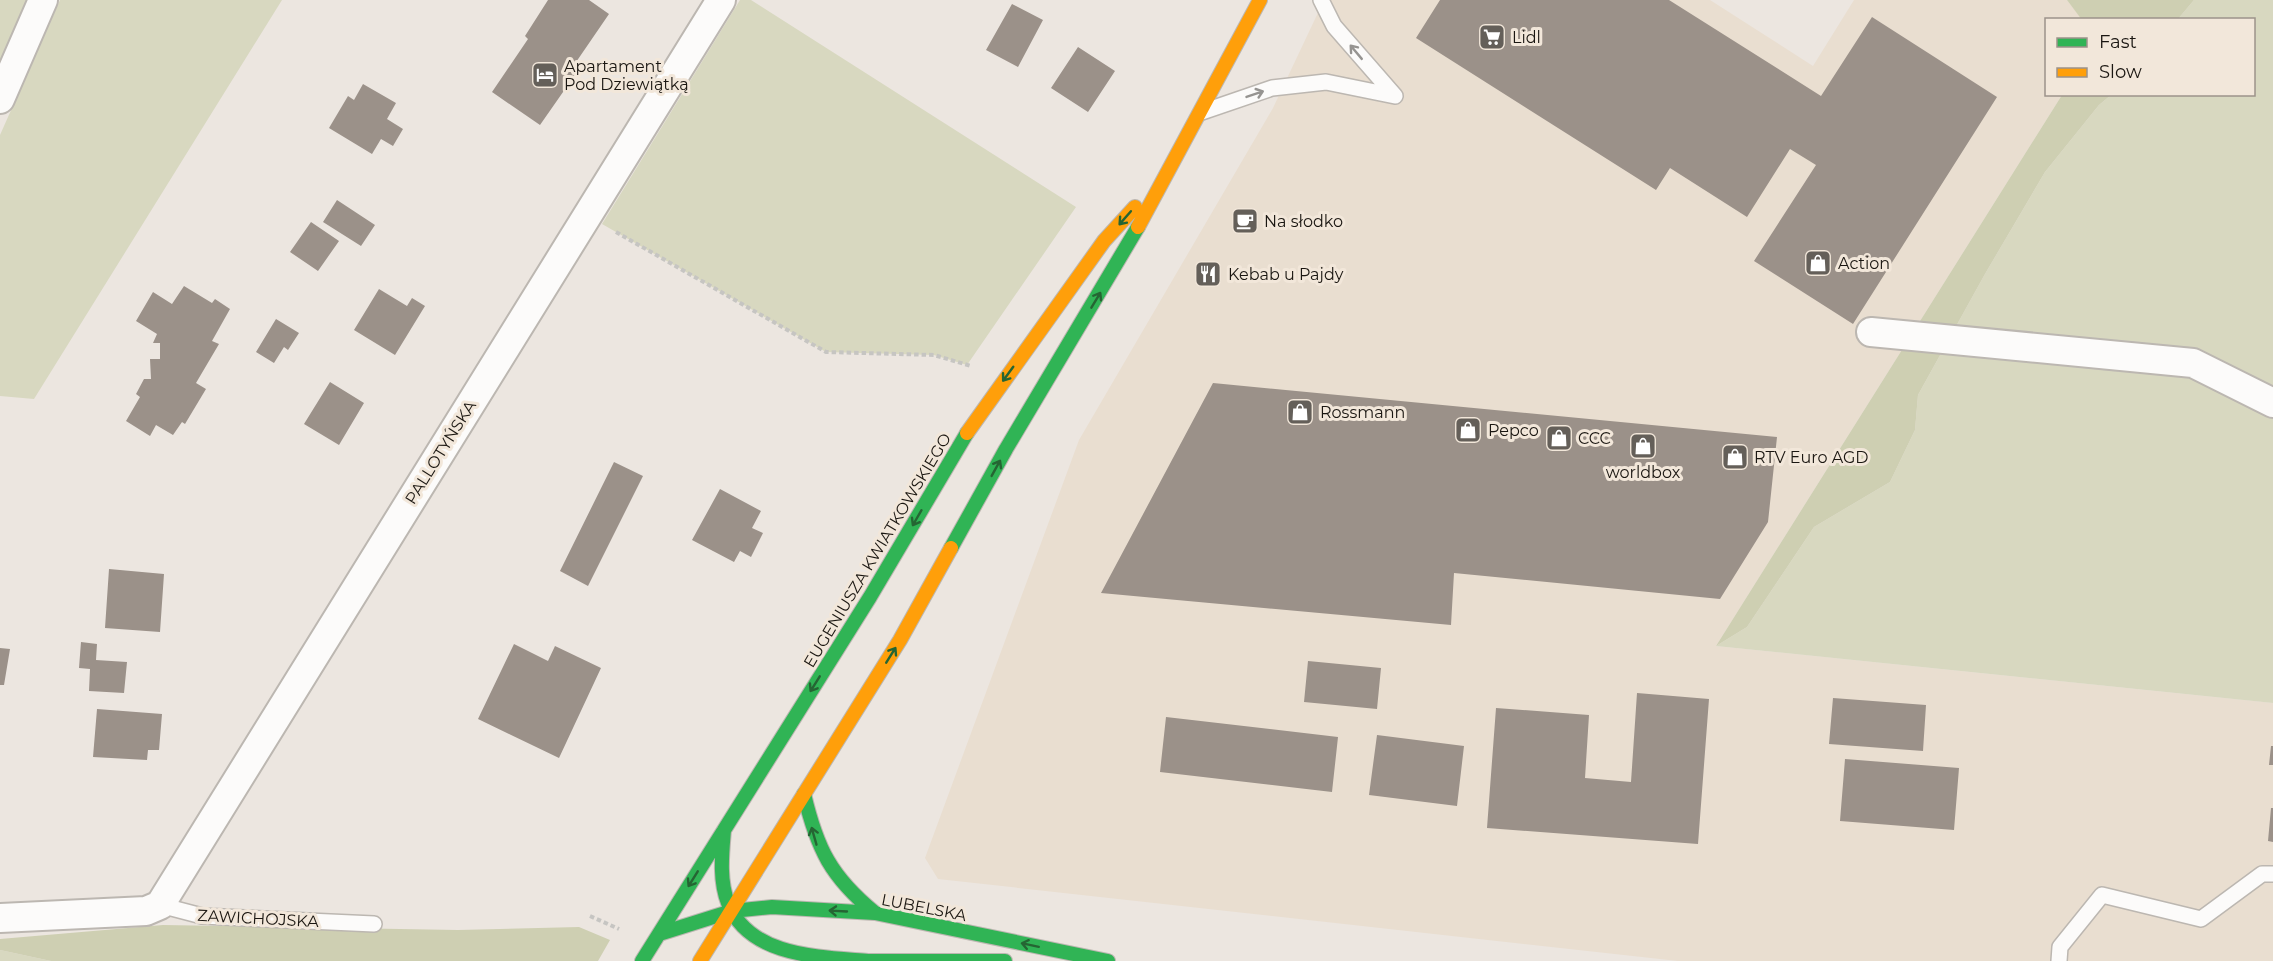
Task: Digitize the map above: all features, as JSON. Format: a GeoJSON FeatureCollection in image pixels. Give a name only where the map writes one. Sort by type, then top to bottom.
{"type":"FeatureCollection","features":[{"type":"Feature","properties":{"kind":"main road","name":"EUGENIUSZA KWIATKOWSKIEGO"},"geometry":{"type":"LineString","coordinates":[[700,961],[900,640],[1006,449],[1126,251],[1164,174],[1260,0]]}},
{"type":"Feature","properties":{"kind":"main road","name":"EUGENIUSZA KWIATKOWSKIEGO"},"geometry":{"type":"LineString","coordinates":[[642,961],[870,597],[977,417],[1104,241],[1164,174]]}},
{"type":"Feature","properties":{"kind":"main road"},"geometry":{"type":"LineString","coordinates":[[804,794],[815,842],[824,861],[851,894],[875,913]]}},
{"type":"Feature","properties":{"kind":"main road"},"geometry":{"type":"LineString","coordinates":[[724,830],[722,878],[732,911],[742,926],[767,945],[806,956],[868,961],[1005,961]]}},
{"type":"Feature","properties":{"kind":"main road","name":"LUBELSKA"},"geometry":{"type":"LineString","coordinates":[[659,934],[732,911],[772,907],[875,913],[1108,961]]}},
{"type":"Feature","properties":{"kind":"street"},"geometry":{"type":"LineString","coordinates":[[0,99],[44,0]]}},
{"type":"Feature","properties":{"kind":"street","name":"PALLOTYŃSKA"},"geometry":{"type":"LineString","coordinates":[[160,905],[721,0]]}},
{"type":"Feature","properties":{"kind":"street"},"geometry":{"type":"LineString","coordinates":[[1870,332],[2193,363],[2273,403]]}},
{"type":"Feature","properties":{"kind":"street","name":"ZAWICHOJSKA"},"geometry":{"type":"LineString","coordinates":[[0,918],[146,911],[160,905]]}},
{"type":"Feature","properties":{"kind":"lane"},"geometry":{"type":"LineString","coordinates":[[1199,113],[1272,88],[1326,82],[1395,96],[1334,26],[1321,0]]}},
{"type":"Feature","properties":{"kind":"lane"},"geometry":{"type":"LineString","coordinates":[[2059,961],[2060,947],[2102,895],[2201,919],[2262,874],[2273,874]]}},
{"type":"Feature","properties":{"kind":"lane","name":"ZAWICHOJSKA"},"geometry":{"type":"LineString","coordinates":[[160,905],[202,916],[374,924]]}},
{"type":"Feature","properties":{"kind":"path"},"geometry":{"type":"LineString","coordinates":[[587,215],[826,352],[934,355],[988,371],[1003,381]]}},
{"type":"Feature","properties":{"kind":"path"},"geometry":{"type":"LineString","coordinates":[[590,916],[619,929]]}},
{"type":"Feature","properties":{"kind":"shaded area"},"geometry":{"type":"Polygon","coordinates":[[[1324,0],[1710,0],[1813,66],[1854,0],[2067,0],[2081,18],[2045,18],[2045,96],[2061,96],[1716,646],[2273,703],[2273,961],[1678,961],[938,879],[925,858],[1079,440],[1273,108],[1324,0]]]}},
{"type":"Feature","properties":{"kind":"green space"},"geometry":{"type":"Polygon","coordinates":[[[0,0],[30,0],[0,63],[0,0]]]}},
{"type":"Feature","properties":{"kind":"green space"},"geometry":{"type":"Polygon","coordinates":[[[60,0],[282,0],[34,399],[0,396],[0,135],[60,0]]]}},
{"type":"Feature","properties":{"kind":"green space"},"geometry":{"type":"Polygon","coordinates":[[[740,0],[751,0],[1076,207],[967,365],[934,355],[826,352],[602,224],[740,0]]]}},
{"type":"Feature","properties":{"kind":"green space"},"geometry":{"type":"Polygon","coordinates":[[[2067,0],[2194,0],[2179,18],[2080,18],[2067,0]]]}},
{"type":"Feature","properties":{"kind":"green space"},"geometry":{"type":"Polygon","coordinates":[[[2194,0],[2273,0],[2273,703],[1716,646],[1747,627],[1814,527],[1890,482],[1915,430],[1918,395],[1985,274],[2045,172],[2099,105],[2110,96],[2255,96],[2255,18],[2179,18],[2194,0]]]}},
{"type":"Feature","properties":{"kind":"green space"},"geometry":{"type":"Polygon","coordinates":[[[2061,96],[2110,96],[2099,105],[2045,172],[1985,274],[1918,395],[1915,430],[1890,482],[1814,527],[1747,627],[1716,646],[2061,96]]]}},
{"type":"Feature","properties":{"kind":"green space"},"geometry":{"type":"Polygon","coordinates":[[[163,925],[458,930],[579,927],[610,940],[598,961],[51,961],[0,950],[0,939],[163,925]]]}},
{"type":"Feature","properties":{"kind":"green space"},"geometry":{"type":"Polygon","coordinates":[[[0,950],[51,961],[0,961],[0,950]]]}},
{"type":"Feature","properties":{"kind":"building"},"geometry":{"type":"Polygon","coordinates":[[[548,0],[589,0],[609,14],[572,68],[577,72],[540,125],[492,92],[528,39],[525,36],[548,0]]]}},
{"type":"Feature","properties":{"kind":"building"},"geometry":{"type":"Polygon","coordinates":[[[1440,0],[1669,0],[1821,96],[1872,17],[1997,97],[1853,324],[1754,261],[1816,165],[1790,149],[1747,217],[1670,168],[1656,190],[1416,38],[1440,0]]]}},
{"type":"Feature","properties":{"kind":"building"},"geometry":{"type":"Polygon","coordinates":[[[1012,4],[1043,20],[1018,67],[986,50],[1012,4]]]}},
{"type":"Feature","properties":{"kind":"building"},"geometry":{"type":"Polygon","coordinates":[[[1078,47],[1115,71],[1088,112],[1051,88],[1078,47]]]}},
{"type":"Feature","properties":{"kind":"building"},"geometry":{"type":"Polygon","coordinates":[[[363,84],[396,103],[387,119],[403,129],[393,146],[381,139],[372,154],[329,128],[348,96],[354,100],[363,84]]]}},
{"type":"Feature","properties":{"kind":"building"},"geometry":{"type":"Polygon","coordinates":[[[337,200],[375,225],[361,246],[323,222],[337,200]]]}},
{"type":"Feature","properties":{"kind":"building"},"geometry":{"type":"Polygon","coordinates":[[[311,222],[339,241],[318,271],[290,252],[311,222]]]}},
{"type":"Feature","properties":{"kind":"building"},"geometry":{"type":"Polygon","coordinates":[[[184,286],[212,303],[215,299],[230,309],[212,341],[219,344],[196,383],[206,389],[185,424],[182,422],[173,435],[156,425],[150,436],[126,421],[140,397],[136,394],[144,379],[151,379],[150,359],[160,359],[160,343],[153,343],[157,334],[136,321],[153,292],[172,304],[184,286]]]}},
{"type":"Feature","properties":{"kind":"building"},"geometry":{"type":"Polygon","coordinates":[[[379,289],[407,306],[412,298],[425,306],[395,355],[354,330],[379,289]]]}},
{"type":"Feature","properties":{"kind":"building"},"geometry":{"type":"Polygon","coordinates":[[[276,319],[299,333],[288,350],[284,347],[274,363],[256,352],[276,319]]]}},
{"type":"Feature","properties":{"kind":"building"},"geometry":{"type":"Polygon","coordinates":[[[330,382],[364,403],[339,445],[304,424],[330,382]]]}},
{"type":"Feature","properties":{"kind":"building"},"geometry":{"type":"Polygon","coordinates":[[[1213,383],[1777,437],[1768,522],[1720,599],[1454,573],[1451,625],[1101,593],[1213,383]]]}},
{"type":"Feature","properties":{"kind":"building"},"geometry":{"type":"Polygon","coordinates":[[[614,462],[643,476],[588,586],[560,571],[614,462]]]}},
{"type":"Feature","properties":{"kind":"building"},"geometry":{"type":"Polygon","coordinates":[[[720,489],[761,511],[752,528],[763,533],[751,557],[740,551],[734,562],[692,540],[720,489]]]}},
{"type":"Feature","properties":{"kind":"building"},"geometry":{"type":"Polygon","coordinates":[[[109,569],[164,574],[160,632],[105,628],[109,569]]]}},
{"type":"Feature","properties":{"kind":"building"},"geometry":{"type":"Polygon","coordinates":[[[81,642],[97,644],[96,660],[127,662],[124,693],[89,691],[90,669],[79,668],[81,642]]]}},
{"type":"Feature","properties":{"kind":"building"},"geometry":{"type":"Polygon","coordinates":[[[514,644],[548,661],[555,646],[601,668],[559,758],[478,719],[514,644]]]}},
{"type":"Feature","properties":{"kind":"building"},"geometry":{"type":"Polygon","coordinates":[[[0,648],[10,649],[4,685],[0,685],[0,648]]]}},
{"type":"Feature","properties":{"kind":"building"},"geometry":{"type":"Polygon","coordinates":[[[1308,661],[1381,668],[1377,709],[1304,702],[1308,661]]]}},
{"type":"Feature","properties":{"kind":"building"},"geometry":{"type":"Polygon","coordinates":[[[1637,693],[1709,699],[1698,844],[1487,828],[1496,708],[1589,715],[1585,778],[1631,782],[1637,693]]]}},
{"type":"Feature","properties":{"kind":"building"},"geometry":{"type":"Polygon","coordinates":[[[1833,698],[1926,705],[1923,751],[1829,744],[1833,698]]]}},
{"type":"Feature","properties":{"kind":"building"},"geometry":{"type":"Polygon","coordinates":[[[97,709],[162,714],[159,750],[148,750],[147,760],[93,757],[97,709]]]}},
{"type":"Feature","properties":{"kind":"building"},"geometry":{"type":"Polygon","coordinates":[[[1166,717],[1338,737],[1332,792],[1160,772],[1166,717]]]}},
{"type":"Feature","properties":{"kind":"building"},"geometry":{"type":"Polygon","coordinates":[[[1377,735],[1464,746],[1457,806],[1369,795],[1377,735]]]}},
{"type":"Feature","properties":{"kind":"building"},"geometry":{"type":"Polygon","coordinates":[[[2271,746],[2273,746],[2273,765],[2269,765],[2271,746]]]}},
{"type":"Feature","properties":{"kind":"building"},"geometry":{"type":"Polygon","coordinates":[[[1845,759],[1959,768],[1954,830],[1840,821],[1845,759]]]}},
{"type":"Feature","properties":{"kind":"building"},"geometry":{"type":"Polygon","coordinates":[[[2271,808],[2273,808],[2273,842],[2268,841],[2271,808]]]}},
{"type":"Feature","properties":{"kind":"traffic: fast"},"geometry":{"type":"LineString","coordinates":[[951,548],[1006,449],[1138,227]]}},
{"type":"Feature","properties":{"kind":"traffic: fast"},"geometry":{"type":"LineString","coordinates":[[642,961],[870,597],[967,433]]}},
{"type":"Feature","properties":{"kind":"traffic: fast"},"geometry":{"type":"LineString","coordinates":[[804,794],[814,831],[828,861],[847,887],[875,913]]}},
{"type":"Feature","properties":{"kind":"traffic: fast"},"geometry":{"type":"LineString","coordinates":[[724,830],[722,867],[725,894],[738,921],[752,934],[788,951],[829,958],[868,961]]}},
{"type":"Feature","properties":{"kind":"traffic: fast"},"geometry":{"type":"LineString","coordinates":[[659,934],[732,911],[772,907],[875,913],[1108,961]]}},
{"type":"Feature","properties":{"kind":"traffic: fast"},"geometry":{"type":"LineString","coordinates":[[867,961],[1005,961]]}},
{"type":"Feature","properties":{"kind":"traffic: slow"},"geometry":{"type":"LineString","coordinates":[[1138,227],[1260,0]]}},
{"type":"Feature","properties":{"kind":"traffic: slow"},"geometry":{"type":"LineString","coordinates":[[967,433],[1104,241],[1135,207]]}},
{"type":"Feature","properties":{"kind":"traffic: slow"},"geometry":{"type":"LineString","coordinates":[[700,961],[900,640],[951,548]]}},
{"type":"Feature","properties":{"kind":"place","name":"Lidl"},"geometry":{"type":"Point","coordinates":[1492,37]}},
{"type":"Feature","properties":{"kind":"place","name":"Apartament Pod Dziewiątką"},"geometry":{"type":"Point","coordinates":[545,75]}},
{"type":"Feature","properties":{"kind":"place","name":"Na słodko"},"geometry":{"type":"Point","coordinates":[1245,221]}},
{"type":"Feature","properties":{"kind":"place","name":"Action"},"geometry":{"type":"Point","coordinates":[1818,263]}},
{"type":"Feature","properties":{"kind":"place","name":"Kebab u Pajdy"},"geometry":{"type":"Point","coordinates":[1208,274]}},
{"type":"Feature","properties":{"kind":"place","name":"Rossmann"},"geometry":{"type":"Point","coordinates":[1300,412]}},
{"type":"Feature","properties":{"kind":"place","name":"Pepco"},"geometry":{"type":"Point","coordinates":[1468,430]}},
{"type":"Feature","properties":{"kind":"place","name":"CCC"},"geometry":{"type":"Point","coordinates":[1559,438]}},
{"type":"Feature","properties":{"kind":"place","name":"worldbox"},"geometry":{"type":"Point","coordinates":[1643,446]}},
{"type":"Feature","properties":{"kind":"place","name":"RTV Euro AGD"},"geometry":{"type":"Point","coordinates":[1735,457]}}]}
